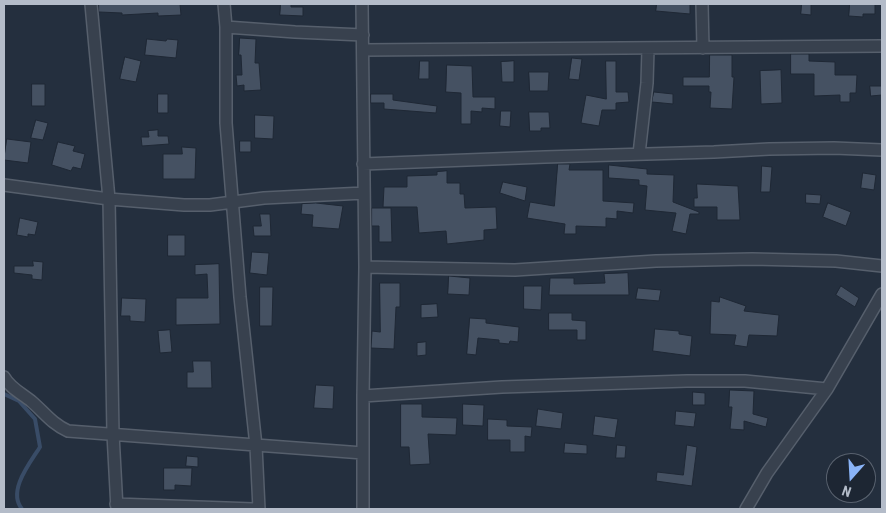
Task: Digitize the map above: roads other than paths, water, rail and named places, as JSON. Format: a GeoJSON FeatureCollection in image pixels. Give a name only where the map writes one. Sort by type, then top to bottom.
{"type":"FeatureCollection","features":[{"type":"Feature","properties":{"kind":"street"},"geometry":{"type":"LineString","coordinates":[[91,4],[109,199],[112,434],[116,507],[253,509]]}},
{"type":"Feature","properties":{"kind":"street"},"geometry":{"type":"LineString","coordinates":[[224,4],[226,27],[226,123],[240,297],[256,446],[259,509]]}},
{"type":"Feature","properties":{"kind":"street"},"geometry":{"type":"LineString","coordinates":[[362,4],[365,267],[363,509],[372,509]]}},
{"type":"Feature","properties":{"kind":"street"},"geometry":{"type":"LineString","coordinates":[[702,4],[704,48]]}},
{"type":"Feature","properties":{"kind":"street"},"geometry":{"type":"LineString","coordinates":[[226,27],[363,35]]}},
{"type":"Feature","properties":{"kind":"street"},"geometry":{"type":"LineString","coordinates":[[363,50],[882,46]]}},
{"type":"Feature","properties":{"kind":"street"},"geometry":{"type":"LineString","coordinates":[[639,154],[647,83],[648,49]]}},
{"type":"Feature","properties":{"kind":"street"},"geometry":{"type":"LineString","coordinates":[[363,164],[834,148],[882,150]]}},
{"type":"Feature","properties":{"kind":"street"},"geometry":{"type":"LineString","coordinates":[[4,185],[109,199],[184,205],[210,205],[264,198],[364,192]]}},
{"type":"Feature","properties":{"kind":"street"},"geometry":{"type":"LineString","coordinates":[[365,267],[515,270],[656,261],[752,259],[836,261],[882,266]]}},
{"type":"Feature","properties":{"kind":"street"},"geometry":{"type":"LineString","coordinates":[[746,509],[767,473],[827,389],[882,294]]}},
{"type":"Feature","properties":{"kind":"street"},"geometry":{"type":"LineString","coordinates":[[4,377],[12,388],[32,402],[50,420],[68,431],[363,453]]}},
{"type":"Feature","properties":{"kind":"street"},"geometry":{"type":"LineString","coordinates":[[363,396],[502,387],[677,381],[745,380],[827,389]]}},
{"type":"Feature","properties":{"kind":"waterway"},"geometry":{"type":"LineString","coordinates":[[4,394],[19,401],[35,419],[40,447],[18,486],[18,502],[22,509]]}}]}
